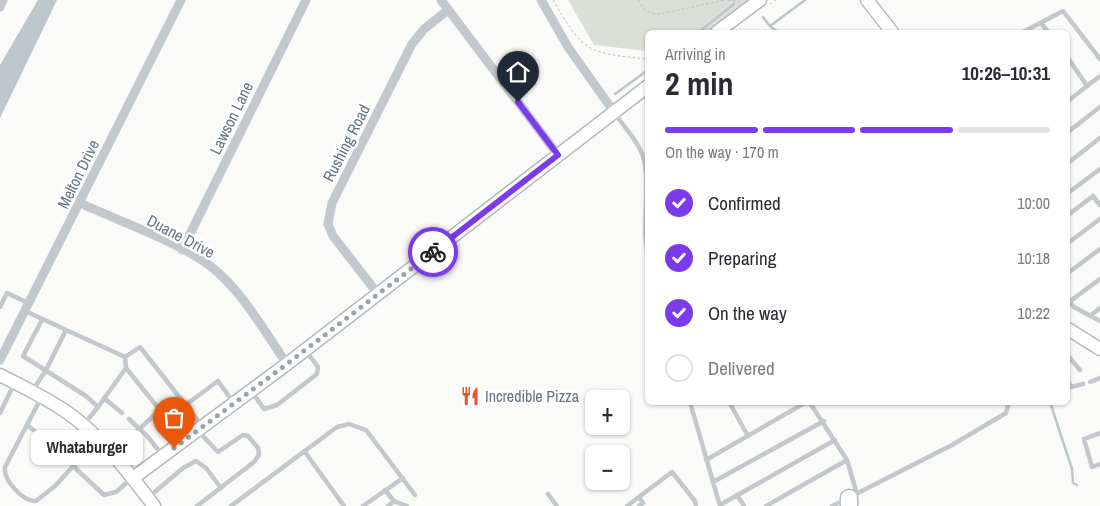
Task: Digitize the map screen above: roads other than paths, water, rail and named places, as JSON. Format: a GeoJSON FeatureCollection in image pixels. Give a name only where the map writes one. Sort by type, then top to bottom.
{"type":"FeatureCollection","features":[{"type":"Feature","properties":{"kind":"street"},"geometry":{"type":"LineString","coordinates":[[0,7],[3,0]]}},
{"type":"Feature","properties":{"kind":"street","name":"Melton Drive"},"geometry":{"type":"LineString","coordinates":[[0,360],[3,348],[27,307],[80,204],[181,0]]}},
{"type":"Feature","properties":{"kind":"street","name":"Lawson Lane"},"geometry":{"type":"LineString","coordinates":[[182,250],[306,0]]}},
{"type":"Feature","properties":{"kind":"street"},"geometry":{"type":"LineString","coordinates":[[441,0],[558,155]]}},
{"type":"Feature","properties":{"kind":"street"},"geometry":{"type":"LineString","coordinates":[[540,0],[568,47],[614,112]]}},
{"type":"Feature","properties":{"kind":"street"},"geometry":{"type":"LineString","coordinates":[[720,30],[760,0]]}},
{"type":"Feature","properties":{"kind":"street"},"geometry":{"type":"LineString","coordinates":[[867,0],[890,30]]}},
{"type":"Feature","properties":{"kind":"street","name":"Rushing Road"},"geometry":{"type":"LineString","coordinates":[[378,294],[333,236],[328,224],[332,203],[412,44],[424,29],[448,10]]}},
{"type":"Feature","properties":{"kind":"street"},"geometry":{"type":"LineString","coordinates":[[133,478],[287,364],[645,88]]}},
{"type":"Feature","properties":{"kind":"street","name":"Duane Drive"},"geometry":{"type":"LineString","coordinates":[[80,204],[182,250],[209,265],[240,296],[287,364]]}},
{"type":"Feature","properties":{"kind":"street"},"geometry":{"type":"LineString","coordinates":[[1070,330],[1100,349]]}},
{"type":"Feature","properties":{"kind":"street"},"geometry":{"type":"LineString","coordinates":[[0,375],[68,413],[112,454],[151,502]]}},
{"type":"Feature","properties":{"kind":"lane"},"geometry":{"type":"LineString","coordinates":[[1027,30],[1063,11],[1100,59]]}},
{"type":"Feature","properties":{"kind":"lane"},"geometry":{"type":"LineString","coordinates":[[1041,23],[1046,30]]}},
{"type":"Feature","properties":{"kind":"lane"},"geometry":{"type":"LineString","coordinates":[[1070,61],[1088,86]]}},
{"type":"Feature","properties":{"kind":"lane"},"geometry":{"type":"LineString","coordinates":[[1070,100],[1100,76]]}},
{"type":"Feature","properties":{"kind":"lane"},"geometry":{"type":"LineString","coordinates":[[1070,130],[1100,107]]}},
{"type":"Feature","properties":{"kind":"lane"},"geometry":{"type":"LineString","coordinates":[[614,112],[640,149],[645,170]]}},
{"type":"Feature","properties":{"kind":"lane"},"geometry":{"type":"LineString","coordinates":[[1070,161],[1100,138]]}},
{"type":"Feature","properties":{"kind":"lane"},"geometry":{"type":"LineString","coordinates":[[1070,192],[1100,169]]}},
{"type":"Feature","properties":{"kind":"lane"},"geometry":{"type":"LineString","coordinates":[[1070,213],[1093,196],[1099,203]]}},
{"type":"Feature","properties":{"kind":"lane"},"geometry":{"type":"LineString","coordinates":[[1070,242],[1100,219]]}},
{"type":"Feature","properties":{"kind":"lane"},"geometry":{"type":"LineString","coordinates":[[1070,272],[1100,249]]}},
{"type":"Feature","properties":{"kind":"lane"},"geometry":{"type":"LineString","coordinates":[[1070,300],[1100,278]]}},
{"type":"Feature","properties":{"kind":"lane"},"geometry":{"type":"LineString","coordinates":[[0,307],[7,293],[42,320],[125,357]]}},
{"type":"Feature","properties":{"kind":"lane"},"geometry":{"type":"LineString","coordinates":[[1070,302],[1100,321]]}},
{"type":"Feature","properties":{"kind":"lane"},"geometry":{"type":"LineString","coordinates":[[1090,316],[1100,308]]}},
{"type":"Feature","properties":{"kind":"lane"},"geometry":{"type":"LineString","coordinates":[[42,320],[23,356],[86,396],[98,407]]}},
{"type":"Feature","properties":{"kind":"lane"},"geometry":{"type":"LineString","coordinates":[[27,425],[76,463],[42,498],[31,502],[6,478],[4,471],[27,425],[36,394],[66,330]]}},
{"type":"Feature","properties":{"kind":"lane"},"geometry":{"type":"LineString","coordinates":[[125,357],[140,347],[186,405],[218,452],[243,435],[248,436],[258,448],[259,454],[254,462],[197,506]]}},
{"type":"Feature","properties":{"kind":"lane"},"geometry":{"type":"LineString","coordinates":[[251,391],[264,409],[270,409],[284,400],[312,378],[319,370],[305,350]]}},
{"type":"Feature","properties":{"kind":"lane"},"geometry":{"type":"LineString","coordinates":[[125,357],[126,368],[161,409],[184,440]]}},
{"type":"Feature","properties":{"kind":"lane"},"geometry":{"type":"LineString","coordinates":[[1070,358],[1080,370]]}},
{"type":"Feature","properties":{"kind":"lane"},"geometry":{"type":"LineString","coordinates":[[83,426],[126,368]]}},
{"type":"Feature","properties":{"kind":"lane"},"geometry":{"type":"LineString","coordinates":[[1090,382],[1100,378]]}},
{"type":"Feature","properties":{"kind":"lane"},"geometry":{"type":"LineString","coordinates":[[168,418],[218,381],[234,403]]}},
{"type":"Feature","properties":{"kind":"lane"},"geometry":{"type":"LineString","coordinates":[[0,413],[15,383]]}},
{"type":"Feature","properties":{"kind":"lane"},"geometry":{"type":"LineString","coordinates":[[1070,385],[1071,387],[1083,384]]}},
{"type":"Feature","properties":{"kind":"lane"},"geometry":{"type":"LineString","coordinates":[[104,398],[122,414]]}},
{"type":"Feature","properties":{"kind":"lane"},"geometry":{"type":"LineString","coordinates":[[691,405],[720,505],[835,440]]}},
{"type":"Feature","properties":{"kind":"lane"},"geometry":{"type":"LineString","coordinates":[[732,405],[748,436]]}},
{"type":"Feature","properties":{"kind":"lane"},"geometry":{"type":"LineString","coordinates":[[706,460],[801,405]]}},
{"type":"Feature","properties":{"kind":"lane"},"geometry":{"type":"LineString","coordinates":[[812,405],[824,421],[847,460],[845,502]]}},
{"type":"Feature","properties":{"kind":"lane"},"geometry":{"type":"LineString","coordinates":[[845,502],[952,445],[1006,413],[1008,405]]}},
{"type":"Feature","properties":{"kind":"lane"},"geometry":{"type":"LineString","coordinates":[[112,454],[138,428],[161,409]]}},
{"type":"Feature","properties":{"kind":"lane"},"geometry":{"type":"LineString","coordinates":[[129,419],[162,456]]}},
{"type":"Feature","properties":{"kind":"lane"},"geometry":{"type":"LineString","coordinates":[[713,482],[824,421]]}},
{"type":"Feature","properties":{"kind":"lane"},"geometry":{"type":"LineString","coordinates":[[232,506],[337,427],[349,424],[366,430],[415,495]]}},
{"type":"Feature","properties":{"kind":"lane"},"geometry":{"type":"LineString","coordinates":[[1100,433],[1084,439],[1092,467],[1100,464]]}},
{"type":"Feature","properties":{"kind":"lane"},"geometry":{"type":"LineString","coordinates":[[304,452],[343,506]]}},
{"type":"Feature","properties":{"kind":"lane"},"geometry":{"type":"LineString","coordinates":[[766,506],[847,460]]}},
{"type":"Feature","properties":{"kind":"lane"},"geometry":{"type":"LineString","coordinates":[[151,502],[183,468],[196,461],[206,468],[221,488]]}},
{"type":"Feature","properties":{"kind":"lane"},"geometry":{"type":"LineString","coordinates":[[73,466],[96,490],[104,495],[116,492],[133,478]]}},
{"type":"Feature","properties":{"kind":"lane"},"geometry":{"type":"LineString","coordinates":[[627,506],[672,472],[695,501],[696,506]]}},
{"type":"Feature","properties":{"kind":"lane"},"geometry":{"type":"LineString","coordinates":[[364,506],[403,478]]}},
{"type":"Feature","properties":{"kind":"lane"},"geometry":{"type":"LineString","coordinates":[[385,490],[394,502],[407,506]]}},
{"type":"Feature","properties":{"kind":"lane"},"geometry":{"type":"LineString","coordinates":[[548,494],[557,506]]}},
{"type":"Feature","properties":{"kind":"lane"},"geometry":{"type":"LineString","coordinates":[[737,495],[744,506]]}},
{"type":"Feature","properties":{"kind":"lane"},"geometry":{"type":"LineString","coordinates":[[638,506],[643,503],[639,497]]}},
{"type":"Feature","properties":{"kind":"lane"},"geometry":{"type":"LineString","coordinates":[[388,506],[394,502]]}},
{"type":"Feature","properties":{"kind":"waterway"},"geometry":{"type":"LineString","coordinates":[[763,17],[770,26],[805,0]]}},
{"type":"Feature","properties":{"kind":"waterway"},"geometry":{"type":"LineString","coordinates":[[702,30],[734,4]]}},
{"type":"Feature","properties":{"kind":"waterway"},"geometry":{"type":"LineString","coordinates":[[770,26],[775,30]]}},
{"type":"Feature","properties":{"kind":"waterway"},"geometry":{"type":"LineString","coordinates":[[615,94],[645,72]]}},
{"type":"Feature","properties":{"kind":"waterway"},"geometry":{"type":"LineString","coordinates":[[1051,405],[1072,469],[1073,483],[1077,485]]}},
{"type":"Feature","properties":{"kind":"place","name":"Incredible Pizza"},"geometry":{"type":"Point","coordinates":[470,396]}},
{"type":"Feature","properties":{"kind":"place","name":"Whataburger"},"geometry":{"type":"Point","coordinates":[174,448]}}]}
